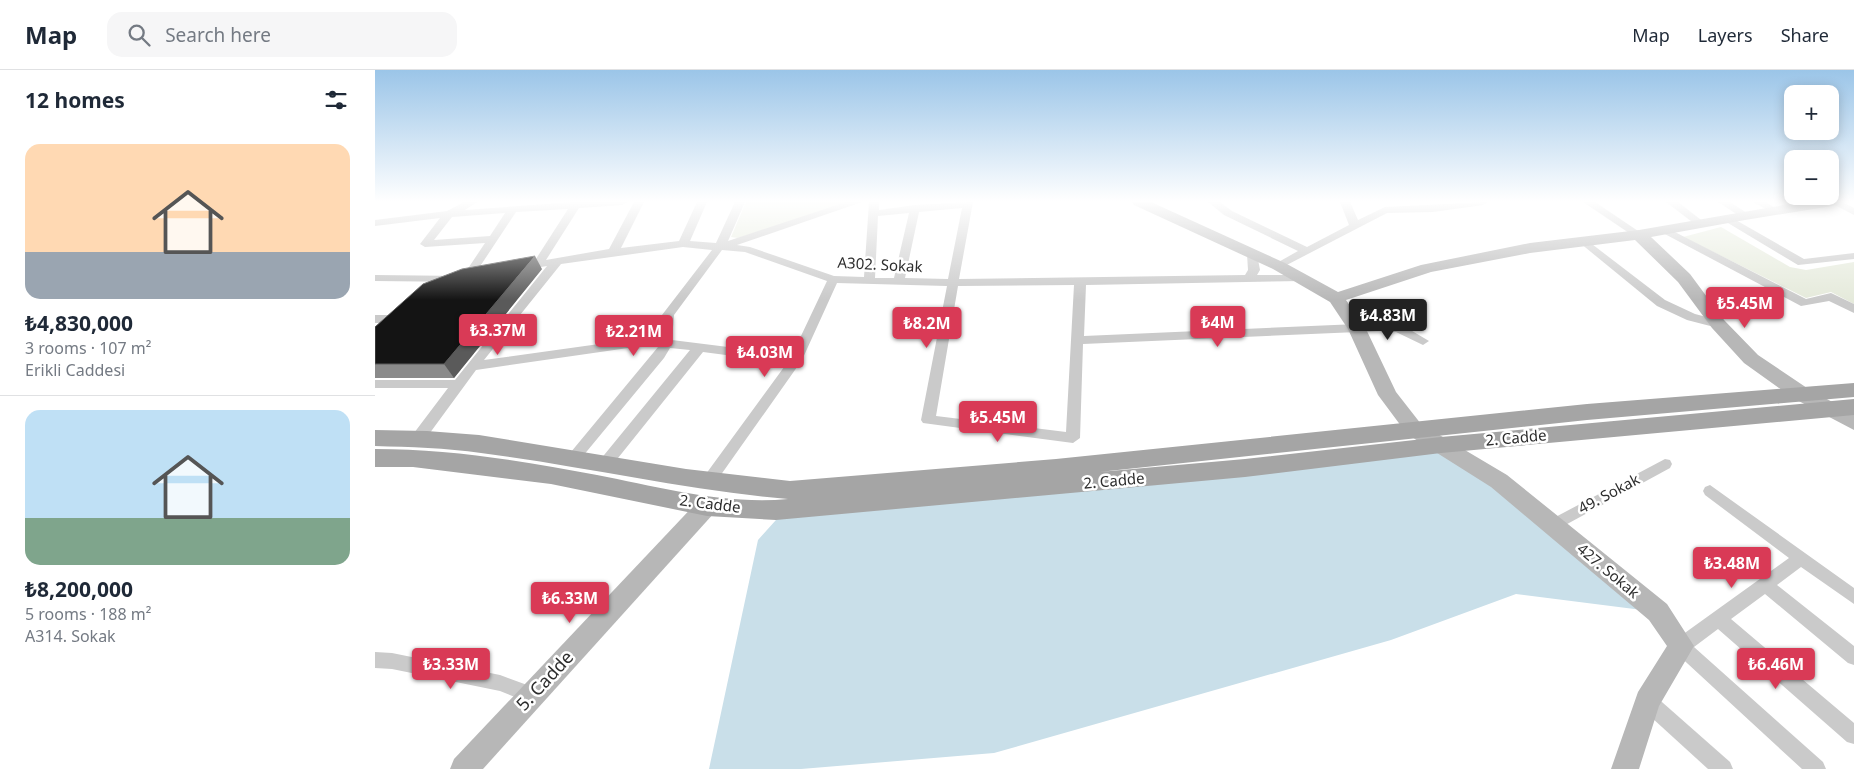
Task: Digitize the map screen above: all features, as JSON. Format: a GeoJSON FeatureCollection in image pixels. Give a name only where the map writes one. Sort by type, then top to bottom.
{"type":"FeatureCollection","features":[{"type":"Feature","properties":{"kind":"main road"},"geometry":{"type":"LineString","coordinates":[[1210,235],[1279,266],[1336,298],[1357,328],[1388,395],[1414,429]]}},
{"type":"Feature","properties":{"kind":"main road"},"geometry":{"type":"LineString","coordinates":[[1336,298],[1427,268],[1530,248],[1639,235],[1685,278],[1718,324],[1751,359],[1800,393],[1854,423]]}},
{"type":"Feature","properties":{"kind":"main road","name":"2. Cadde"},"geometry":{"type":"LineString","coordinates":[[375,458],[413,458],[707,494],[749,488],[790,490],[849,486],[1288,444],[1414,429],[1800,393],[1854,390]]}},
{"type":"Feature","properties":{"kind":"main road","name":"2. Cadde"},"geometry":{"type":"LineString","coordinates":[[375,438],[419,437],[494,445],[573,458],[605,464],[707,494],[776,510],[835,507],[1235,469],[1441,445],[1854,406]]}},
{"type":"Feature","properties":{"kind":"main road","name":"427. Sokak"},"geometry":{"type":"LineString","coordinates":[[1414,429],[1499,480],[1658,612],[1681,646]]}},
{"type":"Feature","properties":{"kind":"main road","name":"5. Cadde"},"geometry":{"type":"LineString","coordinates":[[464,769],[532,695],[707,494]]}},
{"type":"Feature","properties":{"kind":"main road"},"geometry":{"type":"LineString","coordinates":[[1625,769],[1647,701],[1681,646]]}},
{"type":"Feature","properties":{"kind":"street"},"geometry":{"type":"LineString","coordinates":[[433,235],[425,244],[493,239]]}},
{"type":"Feature","properties":{"kind":"street"},"geometry":{"type":"LineString","coordinates":[[467,278],[496,235]]}},
{"type":"Feature","properties":{"kind":"street"},"geometry":{"type":"LineString","coordinates":[[538,264],[557,235]]}},
{"type":"Feature","properties":{"kind":"street"},"geometry":{"type":"LineString","coordinates":[[613,252],[622,235]]}},
{"type":"Feature","properties":{"kind":"street"},"geometry":{"type":"LineString","coordinates":[[683,244],[687,235]]}},
{"type":"Feature","properties":{"kind":"street"},"geometry":{"type":"LineString","coordinates":[[573,458],[660,355],[666,343],[668,315],[720,246],[725,235]]}},
{"type":"Feature","properties":{"kind":"street"},"geometry":{"type":"LineString","coordinates":[[720,246],[755,235]]}},
{"type":"Feature","properties":{"kind":"street"},"geometry":{"type":"LineString","coordinates":[[869,281],[873,235]]}},
{"type":"Feature","properties":{"kind":"street"},"geometry":{"type":"LineString","coordinates":[[899,282],[909,235]]}},
{"type":"Feature","properties":{"kind":"street"},"geometry":{"type":"LineString","coordinates":[[962,235],[928,420],[1073,438],[1080,280]]}},
{"type":"Feature","properties":{"kind":"street"},"geometry":{"type":"LineString","coordinates":[[1272,235],[1306,251]]}},
{"type":"Feature","properties":{"kind":"street"},"geometry":{"type":"LineString","coordinates":[[1279,266],[1335,235]]}},
{"type":"Feature","properties":{"kind":"street"},"geometry":{"type":"LineString","coordinates":[[1674,235],[1805,303],[1831,296],[1854,309]]}},
{"type":"Feature","properties":{"kind":"street"},"geometry":{"type":"LineString","coordinates":[[1755,235],[1803,263],[1854,256]]}},
{"type":"Feature","properties":{"kind":"street"},"geometry":{"type":"LineString","coordinates":[[1584,241],[1661,303],[1691,317],[1718,324]]}},
{"type":"Feature","properties":{"kind":"street","name":"A302. Sokak"},"geometry":{"type":"LineString","coordinates":[[511,269],[613,252],[683,244],[746,249],[833,279],[869,281],[953,283],[1302,278]]}},
{"type":"Feature","properties":{"kind":"street"},"geometry":{"type":"LineString","coordinates":[[1249,279],[1254,270],[1252,254]]}},
{"type":"Feature","properties":{"kind":"street"},"geometry":{"type":"LineString","coordinates":[[419,437],[472,366],[558,260]]}},
{"type":"Feature","properties":{"kind":"street"},"geometry":{"type":"LineString","coordinates":[[435,291],[467,278],[485,274]]}},
{"type":"Feature","properties":{"kind":"street"},"geometry":{"type":"LineString","coordinates":[[375,278],[467,278]]}},
{"type":"Feature","properties":{"kind":"street","name":"5. Cadde"},"geometry":{"type":"LineString","coordinates":[[707,494],[796,360],[833,279]]}},
{"type":"Feature","properties":{"kind":"street"},"geometry":{"type":"LineString","coordinates":[[375,319],[401,316],[385,330]]}},
{"type":"Feature","properties":{"kind":"street"},"geometry":{"type":"LineString","coordinates":[[1078,340],[1357,328],[1398,328],[1423,341]]}},
{"type":"Feature","properties":{"kind":"street"},"geometry":{"type":"LineString","coordinates":[[472,366],[635,342],[666,343],[796,360]]}},
{"type":"Feature","properties":{"kind":"street"},"geometry":{"type":"LineString","coordinates":[[605,464],[699,348]]}},
{"type":"Feature","properties":{"kind":"street"},"geometry":{"type":"LineString","coordinates":[[375,384],[459,384]]}},
{"type":"Feature","properties":{"kind":"street","name":"49. Sokak"},"geometry":{"type":"LineString","coordinates":[[1553,524],[1665,464]]}},
{"type":"Feature","properties":{"kind":"street"},"geometry":{"type":"LineString","coordinates":[[1710,491],[1854,597]]}},
{"type":"Feature","properties":{"kind":"street"},"geometry":{"type":"LineString","coordinates":[[1802,558],[1681,646],[1816,769]]}},
{"type":"Feature","properties":{"kind":"street"},"geometry":{"type":"LineString","coordinates":[[1765,585],[1854,657]]}},
{"type":"Feature","properties":{"kind":"street"},"geometry":{"type":"LineString","coordinates":[[1719,619],[1854,735]]}},
{"type":"Feature","properties":{"kind":"street"},"geometry":{"type":"LineString","coordinates":[[375,660],[392,661],[500,683],[532,695]]}},
{"type":"Feature","properties":{"kind":"street"},"geometry":{"type":"LineString","coordinates":[[1647,701],[1723,769]]}},
{"type":"Feature","properties":{"kind":"shaded area"},"geometry":{"type":"Polygon","coordinates":[[[732,235],[748,235],[738,238],[731,237],[732,235]]]}},
{"type":"Feature","properties":{"kind":"shaded area"},"geometry":{"type":"Polygon","coordinates":[[[1692,235],[1734,235],[1790,267],[1806,270],[1854,262],[1854,304],[1831,292],[1806,298],[1683,237],[1692,235]]]}},
{"type":"Feature","properties":{"kind":"water"},"geometry":{"type":"Polygon","coordinates":[[[1441,445],[1658,612],[1516,594],[1391,640],[994,753],[801,769],[709,769],[758,540],[785,510],[1441,445]]]}},
{"type":"Feature","properties":{"kind":"building"},"geometry":{"type":"Polygon","coordinates":[[[535,256],[444,364],[375,364],[375,327],[423,284],[462,269],[535,256]]]}}]}
